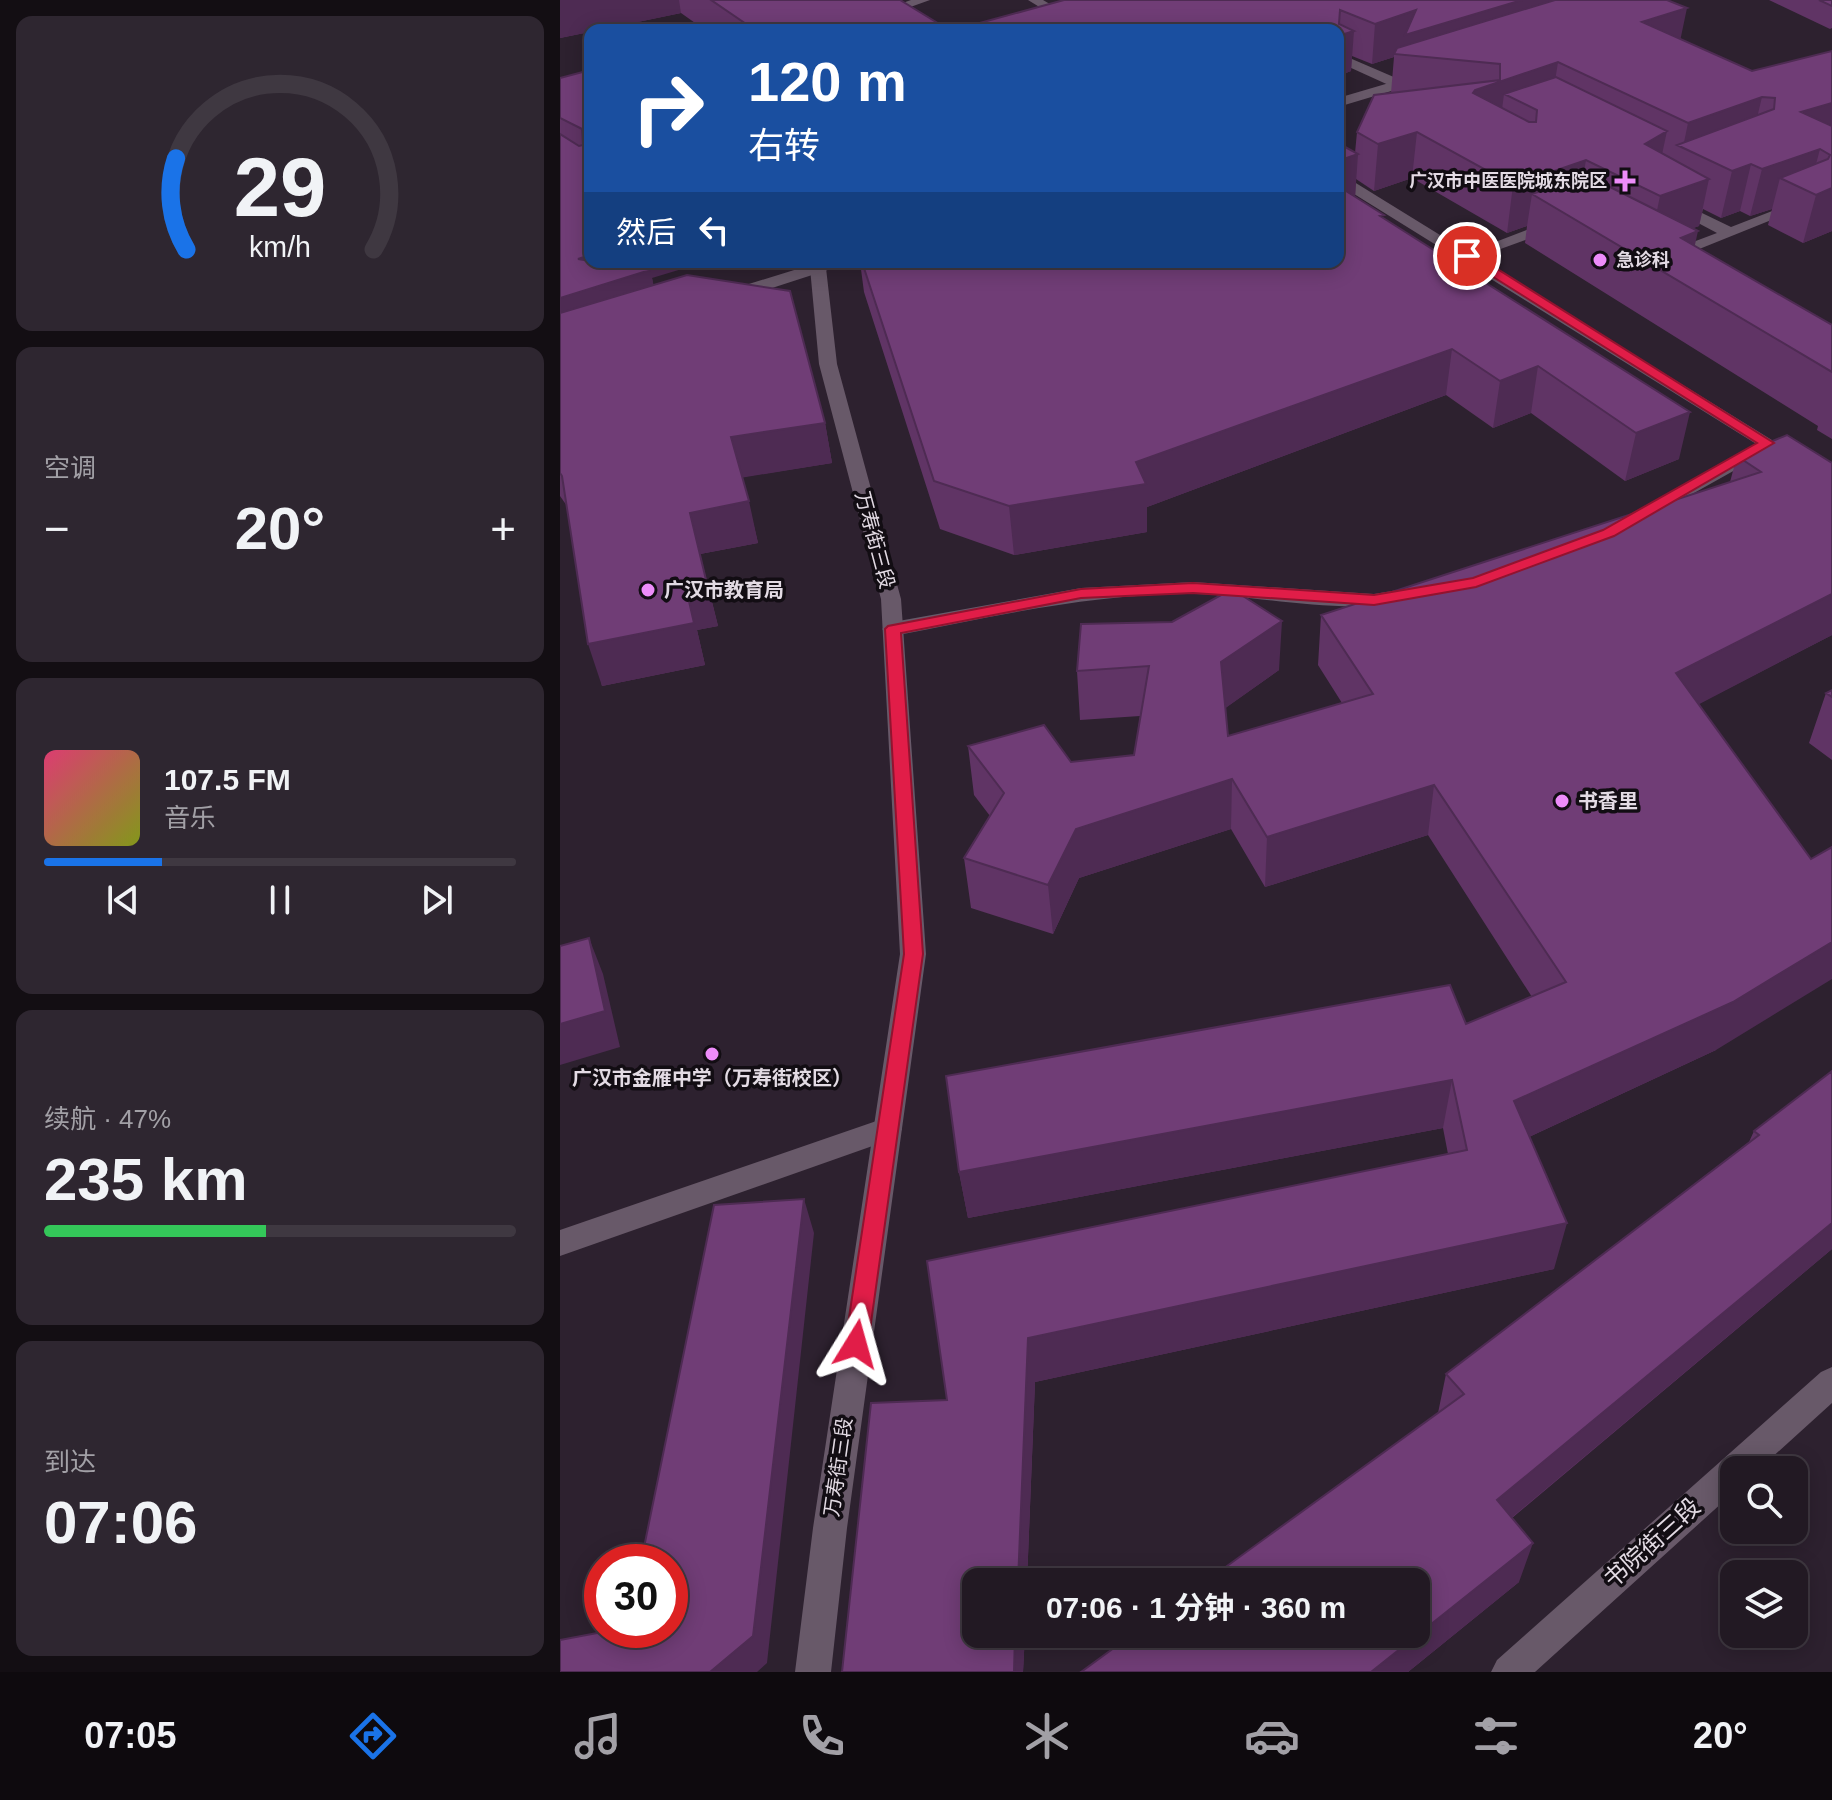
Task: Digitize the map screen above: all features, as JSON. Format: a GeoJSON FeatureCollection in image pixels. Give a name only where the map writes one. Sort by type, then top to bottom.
{"type":"FeatureCollection","features":[{"type":"Feature","properties":{"kind":"street"},"geometry":{"type":"LineString","coordinates":[[851,24],[924,0]]}},
{"type":"Feature","properties":{"kind":"street"},"geometry":{"type":"LineString","coordinates":[[1034,0],[1076,24]]}},
{"type":"Feature","properties":{"kind":"street"},"geometry":{"type":"LineString","coordinates":[[1344,60],[1398,84]]}},
{"type":"Feature","properties":{"kind":"street"},"geometry":{"type":"LineString","coordinates":[[1344,101],[1443,70]]}},
{"type":"Feature","properties":{"kind":"street"},"geometry":{"type":"LineString","coordinates":[[1344,181],[1832,485]]}},
{"type":"Feature","properties":{"kind":"street"},"geometry":{"type":"LineString","coordinates":[[1661,197],[1730,233]]}},
{"type":"Feature","properties":{"kind":"street"},"geometry":{"type":"LineString","coordinates":[[1647,252],[1661,260],[1806,203]]}},
{"type":"Feature","properties":{"kind":"street"},"geometry":{"type":"LineString","coordinates":[[1467,256],[1567,220]]}},
{"type":"Feature","properties":{"kind":"street"},"geometry":{"type":"LineString","coordinates":[[712,301],[810,268]]}},
{"type":"Feature","properties":{"kind":"street","name":"万寿街三段"},"geometry":{"type":"LineString","coordinates":[[813,1672],[830,1528],[913,954],[891,599],[828,364],[822,268]]}},
{"type":"Feature","properties":{"kind":"street"},"geometry":{"type":"LineString","coordinates":[[1609,533],[1767,443]]}},
{"type":"Feature","properties":{"kind":"street"},"geometry":{"type":"LineString","coordinates":[[893,629],[1081,594],[1193,588],[1374,600],[1418,593]]}},
{"type":"Feature","properties":{"kind":"street"},"geometry":{"type":"LineString","coordinates":[[560,1243],[888,1129]]}},
{"type":"Feature","properties":{"kind":"street","name":"书院街三段"},"geometry":{"type":"LineString","coordinates":[[1509,1672],[1832,1382]]}},
{"type":"Feature","properties":{"kind":"building"},"geometry":{"type":"Polygon","coordinates":[[[711,0],[900,0],[939,24],[746,24],[711,0]]]}},
{"type":"Feature","properties":{"kind":"building"},"geometry":{"type":"Polygon","coordinates":[[[1064,0],[1522,0],[1405,35],[1416,10],[1375,24],[1340,10],[1339,24],[976,24],[1064,0]]]}},
{"type":"Feature","properties":{"kind":"building"},"geometry":{"type":"Polygon","coordinates":[[[1555,0],[1667,0],[1687,8],[1642,22],[1752,71],[1832,51],[1832,103],[1801,112],[1832,126],[1832,188],[1816,195],[1780,178],[1828,159],[1830,155],[1820,149],[1762,169],[1751,164],[1732,171],[1677,145],[1774,109],[1775,98],[1762,97],[1688,123],[1558,62],[1473,93],[1529,122],[1536,122],[1537,110],[1504,94],[1556,77],[1667,131],[1645,144],[1709,179],[1660,196],[1586,160],[1513,185],[1417,132],[1378,144],[1357,132],[1374,95],[1500,80],[1500,64],[1394,54],[1397,48],[1555,0]]]}},
{"type":"Feature","properties":{"kind":"building"},"geometry":{"type":"Polygon","coordinates":[[[584,72],[584,257],[578,259],[584,260],[584,268],[650,270],[560,298],[560,134],[579,146],[583,145],[582,129],[560,118],[560,78],[584,72]]]}},
{"type":"Feature","properties":{"kind":"building"},"geometry":{"type":"Polygon","coordinates":[[[1344,146],[1358,154],[1344,159],[1344,146]]]}},
{"type":"Feature","properties":{"kind":"building"},"geometry":{"type":"Polygon","coordinates":[[[1586,175],[1698,231],[1681,238],[1832,325],[1832,372],[1532,194],[1586,175]]]}},
{"type":"Feature","properties":{"kind":"building"},"geometry":{"type":"Polygon","coordinates":[[[1344,190],[1384,215],[1380,216],[1690,412],[1636,433],[1538,366],[1500,381],[1452,349],[1136,462],[1146,484],[1009,506],[934,481],[864,268],[1344,268],[1344,190]]]}},
{"type":"Feature","properties":{"kind":"building"},"geometry":{"type":"Polygon","coordinates":[[[687,275],[790,291],[825,423],[731,437],[749,501],[690,513],[707,584],[686,588],[694,623],[588,644],[560,473],[560,313],[687,275]]]}},
{"type":"Feature","properties":{"kind":"building"},"geometry":{"type":"Polygon","coordinates":[[[1787,435],[1832,463],[1832,594],[1676,673],[1811,859],[1832,847],[1832,942],[1733,1002],[1514,1101],[1567,1223],[1028,1338],[1019,1568],[962,1568],[962,1648],[1015,1648],[1014,1672],[842,1672],[871,1403],[947,1400],[927,1261],[1467,1150],[1452,1080],[959,1172],[946,1076],[1450,985],[1466,1024],[1566,982],[1434,785],[1267,837],[1232,779],[1076,829],[1048,885],[964,858],[1004,793],[968,746],[1044,725],[1071,762],[1134,755],[1149,666],[1077,671],[1081,624],[1172,622],[1232,589],[1282,621],[1221,662],[1228,736],[1373,694],[1321,615],[1761,472],[1737,456],[1787,435]]]}},
{"type":"Feature","properties":{"kind":"building"},"geometry":{"type":"Polygon","coordinates":[[[589,938],[605,1011],[560,1024],[560,946],[589,938]]]}},
{"type":"Feature","properties":{"kind":"building"},"geometry":{"type":"Polygon","coordinates":[[[1832,1071],[1832,1223],[1497,1500],[1533,1543],[1430,1625],[1430,1568],[1224,1568],[1464,1394],[1446,1374],[1759,1135],[1754,1131],[1832,1071]]]}},
{"type":"Feature","properties":{"kind":"building"},"geometry":{"type":"Polygon","coordinates":[[[804,1199],[753,1636],[710,1672],[560,1672],[560,1640],[584,1635],[584,1648],[688,1648],[688,1544],[645,1544],[714,1205],[804,1199]]]}},
{"type":"Feature","properties":{"kind":"building"},"geometry":{"type":"Polygon","coordinates":[[[1114,1648],[1401,1648],[1371,1672],[1081,1672],[1114,1648]]]}},
{"type":"Feature","properties":{"kind":"place","name":"广汉市中医医院城东院区"},"geometry":{"type":"Point","coordinates":[1625,181]}},
{"type":"Feature","properties":{"kind":"place","name":"急诊科"},"geometry":{"type":"Point","coordinates":[1600,260]}},
{"type":"Feature","properties":{"kind":"place","name":"广汉市教育局"},"geometry":{"type":"Point","coordinates":[648,590]}},
{"type":"Feature","properties":{"kind":"place","name":"书香里"},"geometry":{"type":"Point","coordinates":[1562,801]}},
{"type":"Feature","properties":{"kind":"place","name":"广汉市金雁中学（万寿街校区）"},"geometry":{"type":"Point","coordinates":[712,1054]}},
{"type":"Feature","properties":{"kind":"route"},"geometry":{"type":"LineString","coordinates":[[856,1344],[913,954],[893,629],[1081,594],[1193,588],[1374,600],[1476,583],[1609,533],[1767,443],[1467,256]]}}]}
